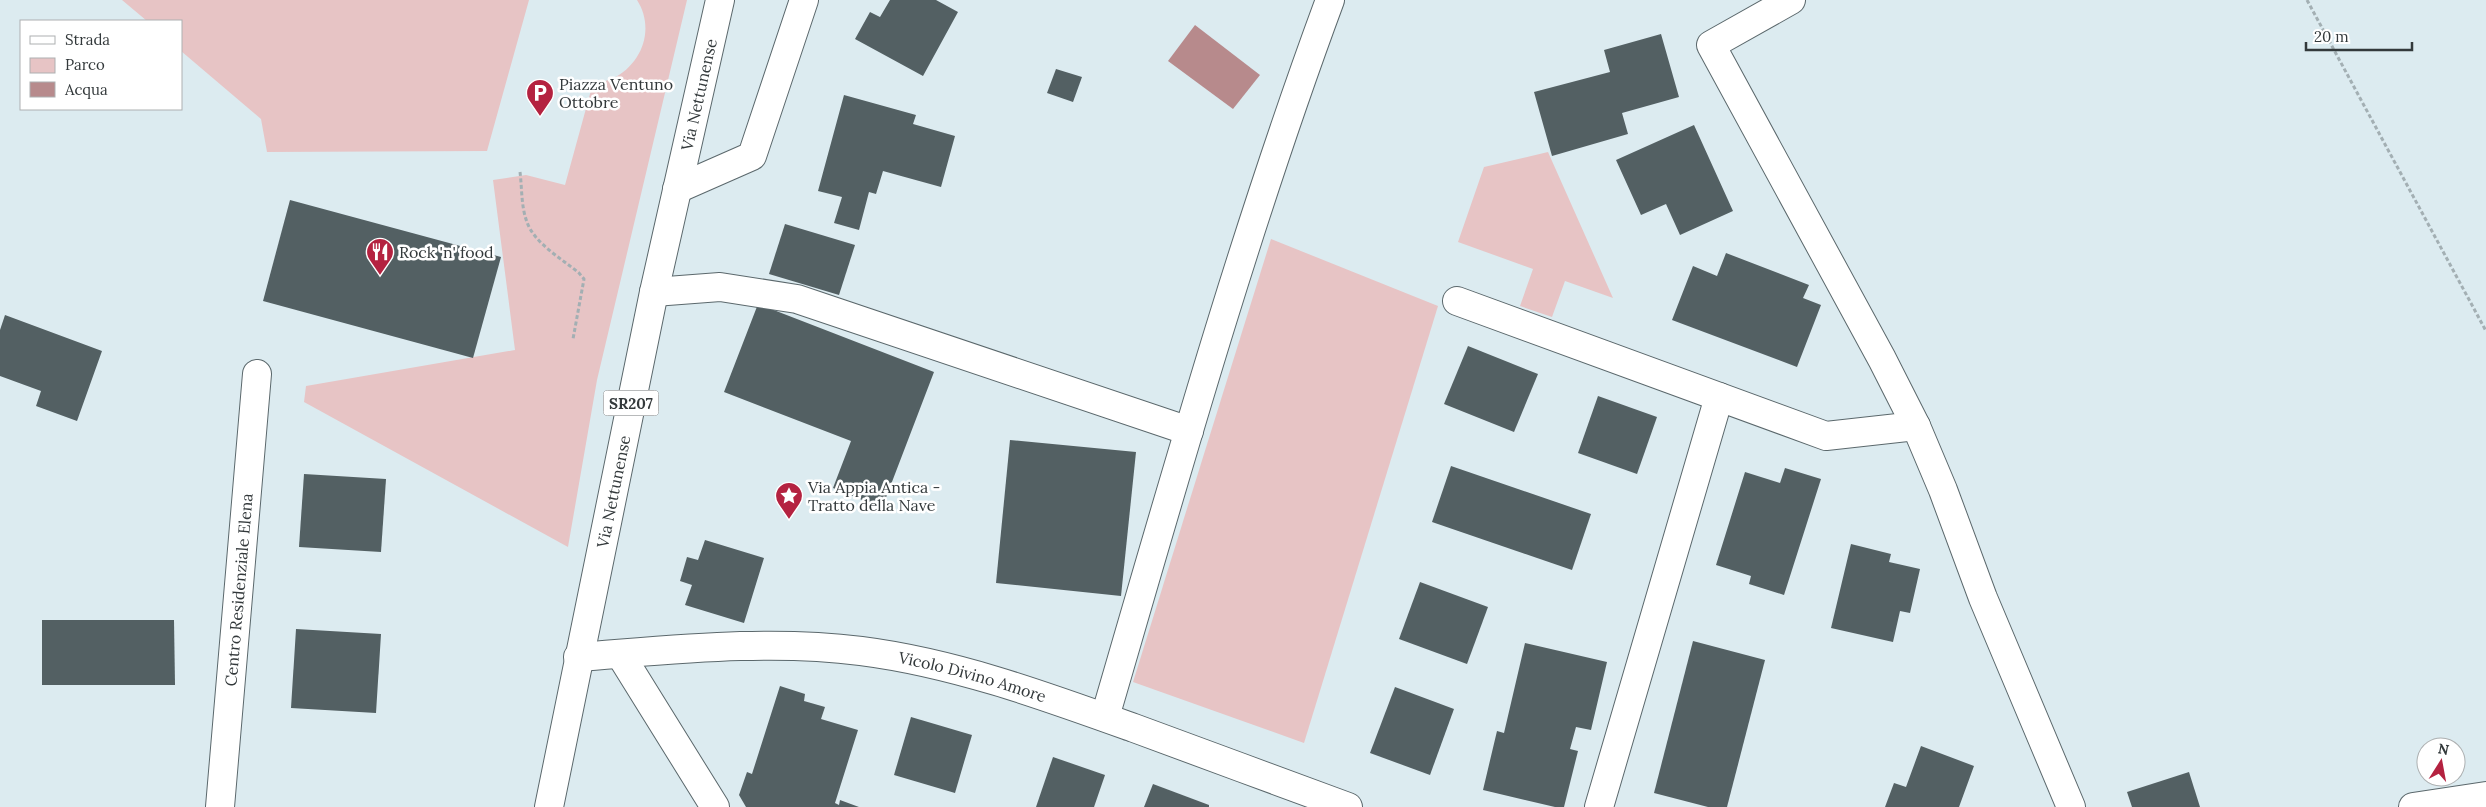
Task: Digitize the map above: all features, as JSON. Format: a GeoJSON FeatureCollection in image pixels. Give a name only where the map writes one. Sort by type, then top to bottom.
{"type":"FeatureCollection","features":[{"type":"Feature","properties":{"kind":"street","name":"Via Nettunense"},"geometry":{"type":"LineString","coordinates":[[549,807],[578,657],[654,292],[720,0]]}},
{"type":"Feature","properties":{"kind":"street"},"geometry":{"type":"LineString","coordinates":[[677,189],[752,156],[804,0]]}},
{"type":"Feature","properties":{"kind":"street"},"geometry":{"type":"LineString","coordinates":[[1105,718],[1189,431],[1290,108],[1330,0]]}},
{"type":"Feature","properties":{"kind":"street"},"geometry":{"type":"LineString","coordinates":[[1791,0],[1711,45],[1882,359],[1916,426],[1983,598],[2071,807]]}},
{"type":"Feature","properties":{"kind":"street"},"geometry":{"type":"LineString","coordinates":[[654,292],[720,287],[797,298],[1189,431]]}},
{"type":"Feature","properties":{"kind":"street"},"geometry":{"type":"LineString","coordinates":[[1457,301],[1826,436],[1916,426]]}},
{"type":"Feature","properties":{"kind":"street","name":"Centro Residenziale Elena"},"geometry":{"type":"LineString","coordinates":[[220,807],[257,374]]}},
{"type":"Feature","properties":{"kind":"street"},"geometry":{"type":"LineString","coordinates":[[1600,807],[1719,398]]}},
{"type":"Feature","properties":{"kind":"street","name":"Vicolo Divino Amore"},"geometry":{"type":"LineString","coordinates":[[578,657],[716,647],[811,647],[861,651],[914,659],[964,671],[1105,718],[1348,807]]}},
{"type":"Feature","properties":{"kind":"street"},"geometry":{"type":"LineString","coordinates":[[620,654],[715,807]]}},
{"type":"Feature","properties":{"kind":"street"},"geometry":{"type":"LineString","coordinates":[[2413,807],[2486,796]]}},
{"type":"Feature","properties":{"kind":"path"},"geometry":{"type":"LineString","coordinates":[[2307,0],[2486,331]]}},
{"type":"Feature","properties":{"kind":"path"},"geometry":{"type":"LineString","coordinates":[[520,172],[526,220],[530,230],[580,273],[584,279],[573,339]]}},
{"type":"Feature","properties":{"kind":"green space"},"geometry":{"type":"Polygon","coordinates":[[[122,0],[529,0],[487,151],[267,152],[261,119],[182,52],[182,20],[146,20],[122,0]]]}},
{"type":"Feature","properties":{"kind":"green space"},"geometry":{"type":"Polygon","coordinates":[[[637,0],[687,0],[597,380],[568,547],[304,402],[306,386],[515,350],[493,180],[526,175],[565,185],[593,83],[612,79],[623,72],[632,64],[643,44],[645,22],[637,0]]]}},
{"type":"Feature","properties":{"kind":"green space"},"geometry":{"type":"Polygon","coordinates":[[[1548,152],[1613,298],[1565,281],[1552,317],[1520,306],[1533,269],[1458,242],[1484,167],[1548,152]]]}},
{"type":"Feature","properties":{"kind":"green space"},"geometry":{"type":"Polygon","coordinates":[[[1271,239],[1438,306],[1304,743],[1133,682],[1271,239]]]}},
{"type":"Feature","properties":{"kind":"water"},"geometry":{"type":"Polygon","coordinates":[[[1195,25],[1260,75],[1233,109],[1168,61],[1195,25]]]}},
{"type":"Feature","properties":{"kind":"building"},"geometry":{"type":"Polygon","coordinates":[[[890,0],[936,0],[958,12],[923,76],[855,39],[870,12],[880,17],[890,0]]]}},
{"type":"Feature","properties":{"kind":"building"},"geometry":{"type":"Polygon","coordinates":[[[1661,34],[1679,97],[1622,113],[1628,134],[1552,156],[1534,92],[1610,72],[1604,50],[1661,34]]]}},
{"type":"Feature","properties":{"kind":"building"},"geometry":{"type":"Polygon","coordinates":[[[1056,69],[1082,77],[1073,102],[1047,93],[1056,69]]]}},
{"type":"Feature","properties":{"kind":"building"},"geometry":{"type":"Polygon","coordinates":[[[844,95],[916,115],[913,124],[955,136],[941,187],[883,171],[876,194],[869,192],[859,230],[834,223],[842,197],[818,191],[844,95]]]}},
{"type":"Feature","properties":{"kind":"building"},"geometry":{"type":"Polygon","coordinates":[[[1694,125],[1733,211],[1680,235],[1666,204],[1641,215],[1616,160],[1694,125]]]}},
{"type":"Feature","properties":{"kind":"building"},"geometry":{"type":"Polygon","coordinates":[[[290,200],[501,257],[473,358],[263,301],[290,200]]]}},
{"type":"Feature","properties":{"kind":"building"},"geometry":{"type":"Polygon","coordinates":[[[785,224],[855,245],[839,295],[769,274],[785,224]]]}},
{"type":"Feature","properties":{"kind":"building"},"geometry":{"type":"Polygon","coordinates":[[[1726,253],[1809,285],[1803,298],[1821,305],[1797,367],[1672,320],[1693,266],[1717,276],[1726,253]]]}},
{"type":"Feature","properties":{"kind":"building"},"geometry":{"type":"Polygon","coordinates":[[[758,304],[934,372],[882,508],[833,488],[851,441],[724,392],[758,304]]]}},
{"type":"Feature","properties":{"kind":"building"},"geometry":{"type":"Polygon","coordinates":[[[5,315],[102,351],[77,421],[36,406],[41,391],[0,376],[0,330],[5,315]]]}},
{"type":"Feature","properties":{"kind":"building"},"geometry":{"type":"Polygon","coordinates":[[[1468,346],[1538,374],[1514,432],[1444,404],[1468,346]]]}},
{"type":"Feature","properties":{"kind":"building"},"geometry":{"type":"Polygon","coordinates":[[[1598,396],[1657,417],[1637,474],[1578,453],[1598,396]]]}},
{"type":"Feature","properties":{"kind":"building"},"geometry":{"type":"Polygon","coordinates":[[[1010,440],[1136,452],[1121,596],[996,583],[1010,440]]]}},
{"type":"Feature","properties":{"kind":"building"},"geometry":{"type":"Polygon","coordinates":[[[1451,466],[1591,514],[1572,570],[1432,522],[1451,466]]]}},
{"type":"Feature","properties":{"kind":"building"},"geometry":{"type":"Polygon","coordinates":[[[1785,468],[1821,479],[1784,595],[1749,584],[1751,576],[1716,565],[1745,472],[1780,483],[1785,468]]]}},
{"type":"Feature","properties":{"kind":"building"},"geometry":{"type":"Polygon","coordinates":[[[304,474],[386,479],[381,552],[299,547],[304,474]]]}},
{"type":"Feature","properties":{"kind":"building"},"geometry":{"type":"Polygon","coordinates":[[[705,540],[764,558],[744,623],[685,605],[692,585],[680,581],[687,557],[698,560],[705,540]]]}},
{"type":"Feature","properties":{"kind":"building"},"geometry":{"type":"Polygon","coordinates":[[[1851,544],[1891,554],[1889,562],[1920,569],[1910,613],[1900,611],[1893,642],[1831,628],[1851,544]]]}},
{"type":"Feature","properties":{"kind":"building"},"geometry":{"type":"Polygon","coordinates":[[[1420,582],[1488,607],[1467,664],[1399,639],[1420,582]]]}},
{"type":"Feature","properties":{"kind":"building"},"geometry":{"type":"Polygon","coordinates":[[[42,620],[174,620],[175,685],[42,685],[42,620]]]}},
{"type":"Feature","properties":{"kind":"building"},"geometry":{"type":"Polygon","coordinates":[[[296,629],[381,634],[376,713],[291,708],[296,629]]]}},
{"type":"Feature","properties":{"kind":"building"},"geometry":{"type":"Polygon","coordinates":[[[1693,641],[1765,660],[1727,807],[1708,807],[1654,793],[1693,641]]]}},
{"type":"Feature","properties":{"kind":"building"},"geometry":{"type":"Polygon","coordinates":[[[1525,643],[1607,662],[1591,730],[1576,727],[1570,749],[1578,751],[1564,807],[1555,807],[1483,790],[1497,731],[1504,733],[1525,643]]]}},
{"type":"Feature","properties":{"kind":"building"},"geometry":{"type":"Polygon","coordinates":[[[780,686],[805,694],[804,701],[825,707],[821,719],[858,730],[835,803],[839,805],[840,800],[859,807],[746,807],[739,795],[747,772],[752,774],[780,686]]]}},
{"type":"Feature","properties":{"kind":"building"},"geometry":{"type":"Polygon","coordinates":[[[1395,687],[1454,709],[1430,775],[1370,753],[1395,687]]]}},
{"type":"Feature","properties":{"kind":"building"},"geometry":{"type":"Polygon","coordinates":[[[911,717],[972,735],[955,793],[894,775],[911,717]]]}},
{"type":"Feature","properties":{"kind":"building"},"geometry":{"type":"Polygon","coordinates":[[[1921,746],[1974,766],[1959,807],[1885,807],[1894,783],[1906,787],[1921,746]]]}},
{"type":"Feature","properties":{"kind":"building"},"geometry":{"type":"Polygon","coordinates":[[[1053,757],[1105,775],[1094,807],[1036,807],[1053,757]]]}},
{"type":"Feature","properties":{"kind":"building"},"geometry":{"type":"Polygon","coordinates":[[[2189,772],[2200,807],[2132,807],[2127,792],[2189,772]]]}},
{"type":"Feature","properties":{"kind":"building"},"geometry":{"type":"Polygon","coordinates":[[[1153,784],[1209,805],[1209,807],[1144,807],[1153,784]]]}},
{"type":"Feature","properties":{"kind":"place","name":"Piazza Ventuno Ottobre"},"geometry":{"type":"Point","coordinates":[540,117]}},
{"type":"Feature","properties":{"kind":"place","name":"Rock 'n' food"},"geometry":{"type":"Point","coordinates":[380,276]}},
{"type":"Feature","properties":{"kind":"place","name":"Via Appia Antica - Tratto della Nave"},"geometry":{"type":"Point","coordinates":[789,520]}}]}
